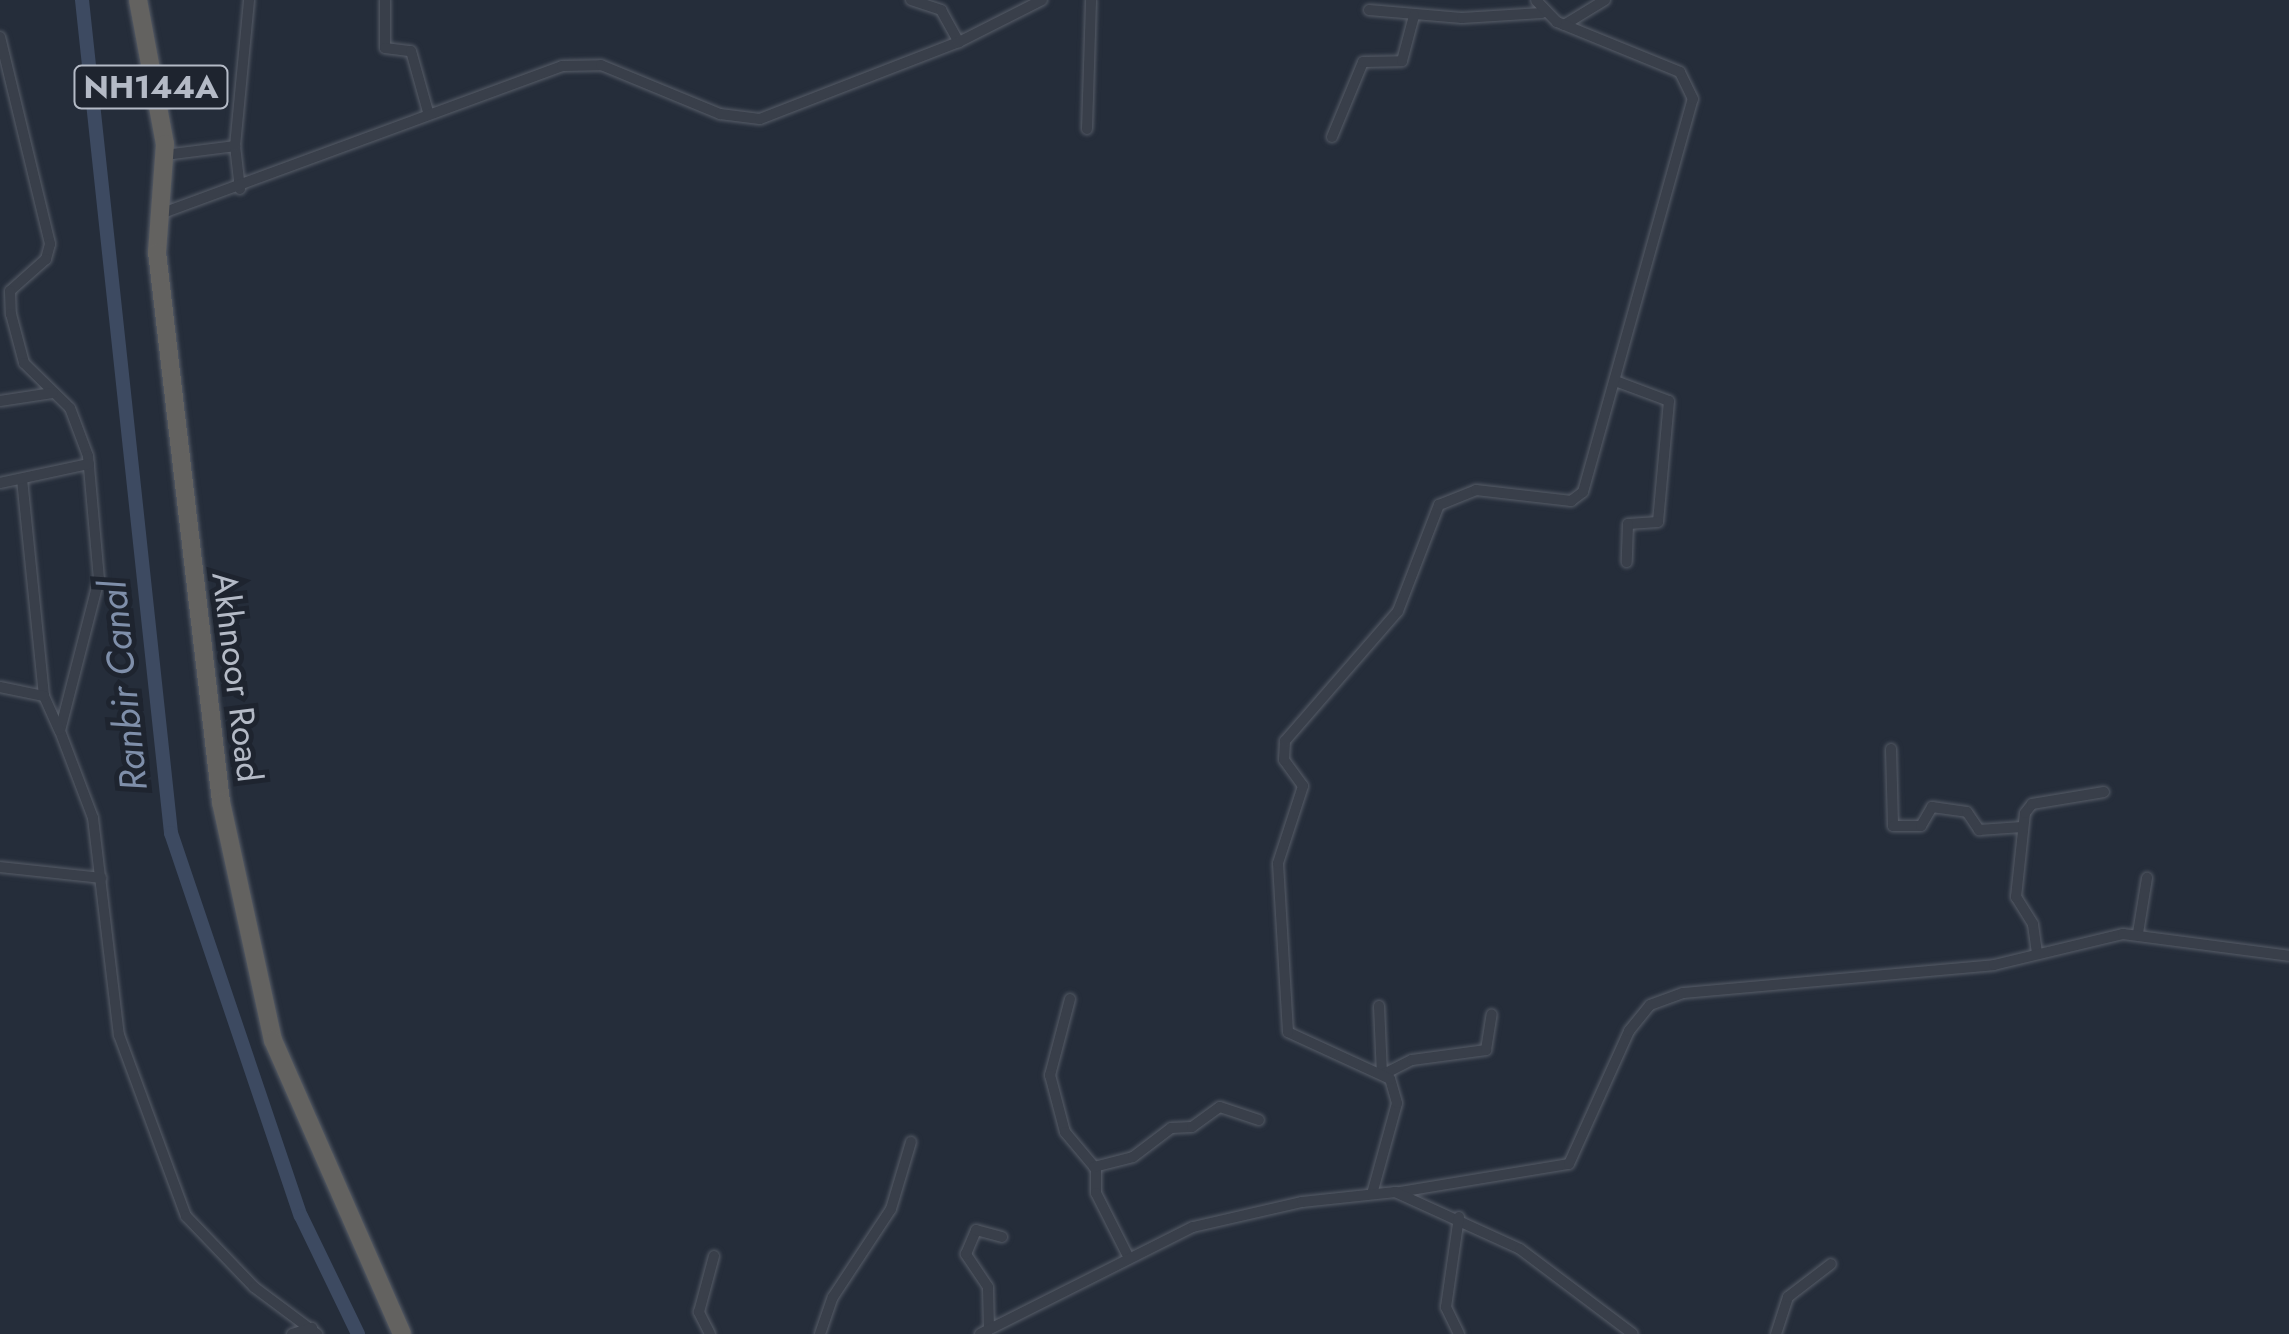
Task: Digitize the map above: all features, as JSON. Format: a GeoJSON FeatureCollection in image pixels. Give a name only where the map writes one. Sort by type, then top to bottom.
{"type":"FeatureCollection","features":[{"type":"Feature","properties":{"kind":"highway","name":"Akhnoor Road"},"geometry":{"type":"LineString","coordinates":[[138,0],[164,172],[159,214],[197,638],[221,802],[273,1040],[344,1188],[402,1334]]}},
{"type":"Feature","properties":{"kind":"street"},"geometry":{"type":"LineString","coordinates":[[240,189],[235,146],[249,0]]}},
{"type":"Feature","properties":{"kind":"street"},"geometry":{"type":"LineString","coordinates":[[385,0],[385,48],[411,51],[426,106]]}},
{"type":"Feature","properties":{"kind":"street"},"geometry":{"type":"LineString","coordinates":[[911,0],[940,10],[958,42]]}},
{"type":"Feature","properties":{"kind":"street"},"geometry":{"type":"LineString","coordinates":[[159,214],[240,189],[426,106],[589,64],[720,114],[760,119],[958,42],[1042,0]]}},
{"type":"Feature","properties":{"kind":"street"},"geometry":{"type":"LineString","coordinates":[[1088,130],[1090,0]]}},
{"type":"Feature","properties":{"kind":"street"},"geometry":{"type":"LineString","coordinates":[[1536,0],[1542,13]]}},
{"type":"Feature","properties":{"kind":"street"},"geometry":{"type":"LineString","coordinates":[[1564,25],[1605,0]]}},
{"type":"Feature","properties":{"kind":"street"},"geometry":{"type":"LineString","coordinates":[[1369,10],[1414,16],[1542,13],[1680,72],[1692,86],[1618,382],[1583,492],[1570,501],[1476,490],[1439,505],[1398,611],[1285,741],[1284,760],[1303,786],[1278,863],[1288,1032],[1383,1074],[1412,1060],[1486,1050],[1492,1014]]}},
{"type":"Feature","properties":{"kind":"street"},"geometry":{"type":"LineString","coordinates":[[1332,137],[1362,62],[1402,62],[1414,16]]}},
{"type":"Feature","properties":{"kind":"street"},"geometry":{"type":"LineString","coordinates":[[0,36],[50,244],[46,259],[10,291],[12,314],[24,363],[70,408],[89,464],[99,579],[60,731]]}},
{"type":"Feature","properties":{"kind":"street"},"geometry":{"type":"LineString","coordinates":[[164,172],[235,146]]}},
{"type":"Feature","properties":{"kind":"street"},"geometry":{"type":"LineString","coordinates":[[1618,382],[1669,401],[1658,524],[1628,524],[1627,562]]}},
{"type":"Feature","properties":{"kind":"street"},"geometry":{"type":"LineString","coordinates":[[0,401],[52,392]]}},
{"type":"Feature","properties":{"kind":"street"},"geometry":{"type":"LineString","coordinates":[[0,483],[89,464]]}},
{"type":"Feature","properties":{"kind":"street"},"geometry":{"type":"LineString","coordinates":[[22,479],[44,696],[93,818],[119,1034],[186,1216],[254,1287],[315,1331]]}},
{"type":"Feature","properties":{"kind":"street"},"geometry":{"type":"LineString","coordinates":[[0,687],[44,696]]}},
{"type":"Feature","properties":{"kind":"street"},"geometry":{"type":"LineString","coordinates":[[1890,749],[1893,826],[1921,826],[1932,807],[1967,812],[1978,830],[2022,827]]}},
{"type":"Feature","properties":{"kind":"street"},"geometry":{"type":"LineString","coordinates":[[2036,953],[2033,924],[2016,897],[2022,827],[2029,805],[2104,792]]}},
{"type":"Feature","properties":{"kind":"street"},"geometry":{"type":"LineString","coordinates":[[0,866],[102,878]]}},
{"type":"Feature","properties":{"kind":"street"},"geometry":{"type":"LineString","coordinates":[[2138,933],[2148,878]]}},
{"type":"Feature","properties":{"kind":"street"},"geometry":{"type":"LineString","coordinates":[[985,1331],[1127,1254],[1228,1216],[1400,1192],[1573,1161],[1629,1031],[1666,998],[1710,987],[1979,966],[2138,933],[2289,956]]}},
{"type":"Feature","properties":{"kind":"street"},"geometry":{"type":"LineString","coordinates":[[1070,1000],[1050,1075],[1065,1132],[1094,1167],[1096,1194],[1127,1254]]}},
{"type":"Feature","properties":{"kind":"street"},"geometry":{"type":"LineString","coordinates":[[1372,1194],[1397,1103],[1383,1074],[1379,1006]]}},
{"type":"Feature","properties":{"kind":"street"},"geometry":{"type":"LineString","coordinates":[[1094,1167],[1133,1158],[1171,1128],[1192,1127],[1220,1107],[1260,1120]]}},
{"type":"Feature","properties":{"kind":"street"},"geometry":{"type":"LineString","coordinates":[[820,1334],[834,1298],[891,1209],[911,1142]]}},
{"type":"Feature","properties":{"kind":"street"},"geometry":{"type":"LineString","coordinates":[[1400,1192],[1459,1218],[1542,1263],[1633,1334]]}},
{"type":"Feature","properties":{"kind":"street"},"geometry":{"type":"LineString","coordinates":[[1458,1334],[1446,1308],[1459,1218]]}},
{"type":"Feature","properties":{"kind":"street"},"geometry":{"type":"LineString","coordinates":[[985,1331],[988,1287],[966,1254],[976,1230],[1002,1237]]}},
{"type":"Feature","properties":{"kind":"street"},"geometry":{"type":"LineString","coordinates":[[710,1334],[699,1312],[714,1256]]}},
{"type":"Feature","properties":{"kind":"street"},"geometry":{"type":"LineString","coordinates":[[1776,1334],[1788,1297],[1831,1264]]}},
{"type":"Feature","properties":{"kind":"street"},"geometry":{"type":"LineString","coordinates":[[292,1334],[315,1331]]}},
{"type":"Feature","properties":{"kind":"waterway","name":"Ranbir Canal"},"geometry":{"type":"LineString","coordinates":[[82,0],[171,833],[301,1216],[358,1334]]}}]}
